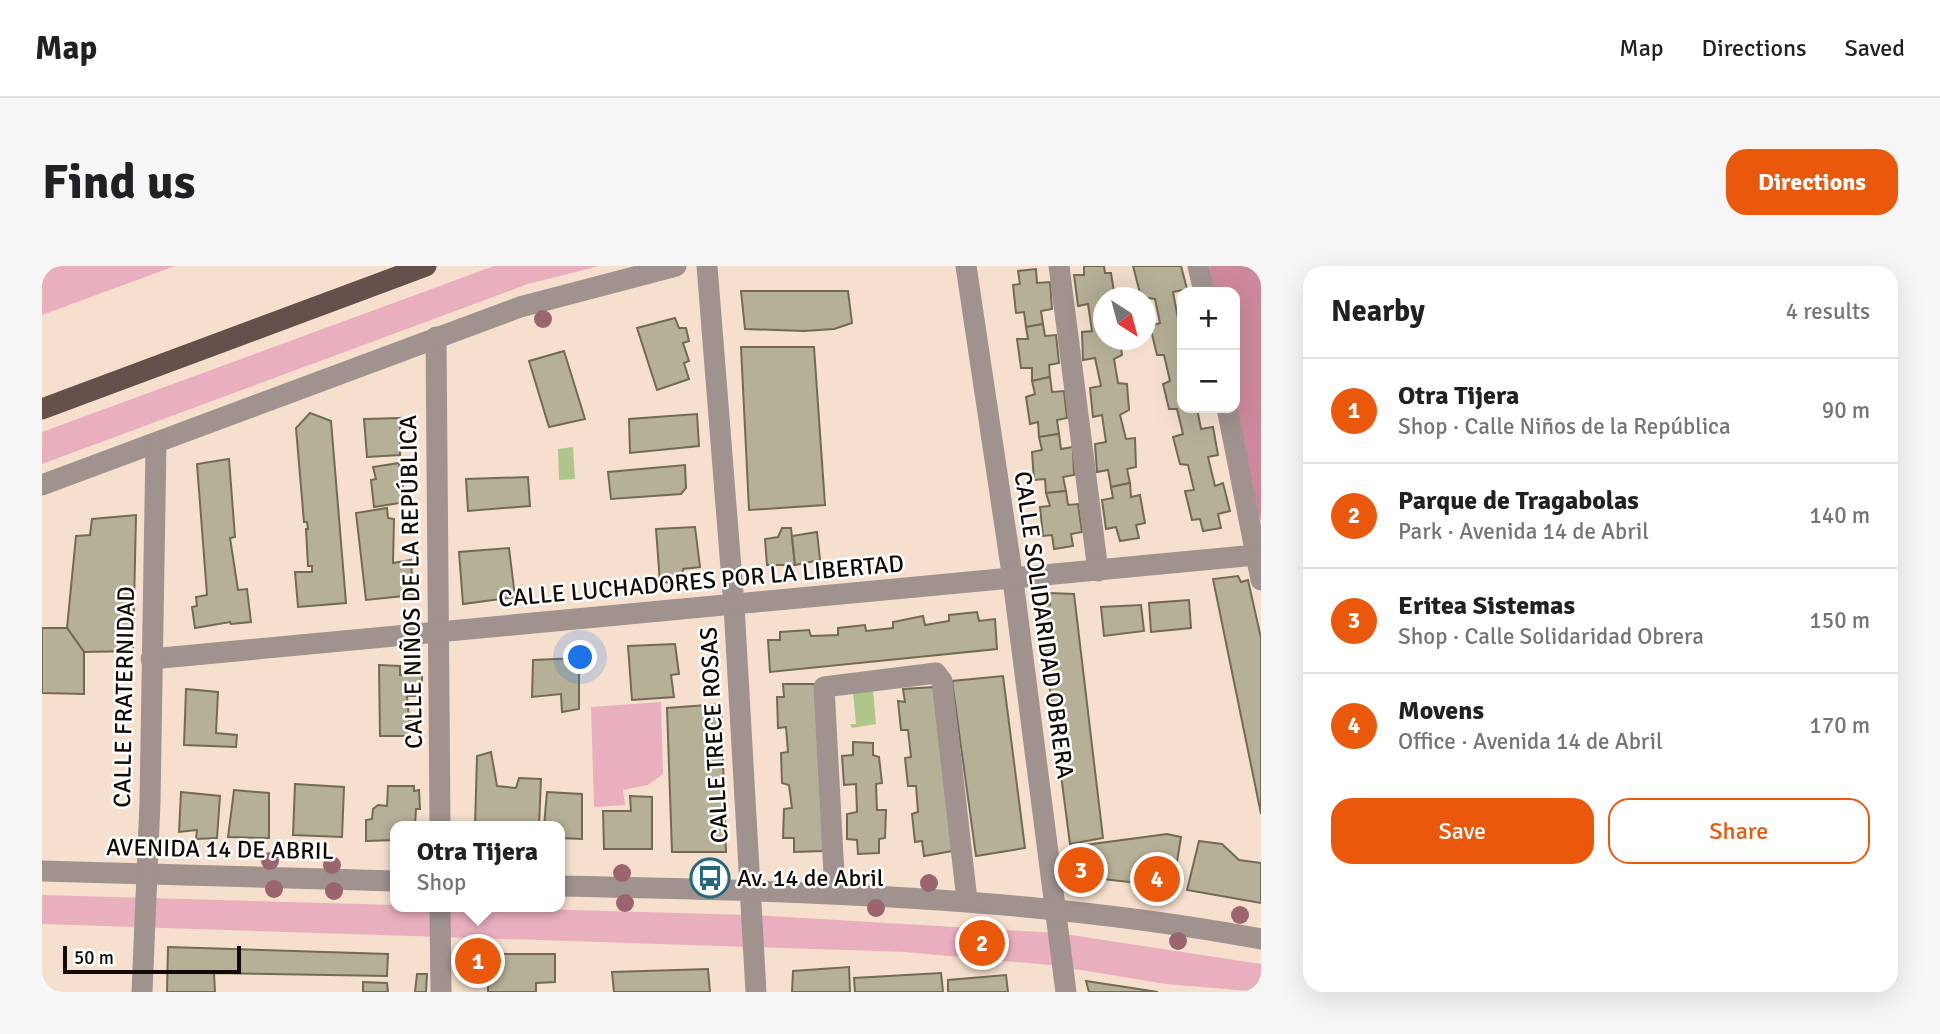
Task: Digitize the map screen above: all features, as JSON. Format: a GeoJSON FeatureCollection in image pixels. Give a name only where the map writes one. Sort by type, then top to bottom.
{"type":"FeatureCollection","features":[{"type":"Feature","properties":{"kind":"main road"},"geometry":{"type":"LineString","coordinates":[[42,409],[426,266]]}},
{"type":"Feature","properties":{"kind":"street"},"geometry":{"type":"LineString","coordinates":[[42,485],[520,307],[676,266]]}},
{"type":"Feature","properties":{"kind":"street","name":"CALLE TRECE ROSAS"},"geometry":{"type":"LineString","coordinates":[[707,266],[734,606],[756,992]]}},
{"type":"Feature","properties":{"kind":"street","name":"CALLE SOLIDARIDAD OBRERA"},"geometry":{"type":"LineString","coordinates":[[966,266],[1013,579],[1066,992]]}},
{"type":"Feature","properties":{"kind":"street"},"geometry":{"type":"LineString","coordinates":[[1059,266],[1098,571]]}},
{"type":"Feature","properties":{"kind":"street"},"geometry":{"type":"LineString","coordinates":[[1198,266],[1203,287]]}},
{"type":"Feature","properties":{"kind":"street","name":"CALLE NIÑOS DE LA REPÚBLICA"},"geometry":{"type":"LineString","coordinates":[[436,337],[436,630],[440,821]]}},
{"type":"Feature","properties":{"kind":"street"},"geometry":{"type":"LineString","coordinates":[[1228,413],[1261,580]]}},
{"type":"Feature","properties":{"kind":"street","name":"CALLE FRATERNIDAD"},"geometry":{"type":"LineString","coordinates":[[142,992],[148,874],[156,444]]}},
{"type":"Feature","properties":{"kind":"street","name":"CALLE LUCHADORES POR LA LIBERTAD"},"geometry":{"type":"LineString","coordinates":[[151,659],[436,630],[734,606],[1256,555]]}},
{"type":"Feature","properties":{"kind":"street"},"geometry":{"type":"LineString","coordinates":[[835,893],[824,687],[936,673],[942,681],[967,900]]}},
{"type":"Feature","properties":{"kind":"street","name":"AVENIDA 14 DE ABRIL"},"geometry":{"type":"LineString","coordinates":[[42,871],[390,881]]}},
{"type":"Feature","properties":{"kind":"street"},"geometry":{"type":"LineString","coordinates":[[565,886],[751,890],[967,900],[1190,926],[1261,939]]}},
{"type":"Feature","properties":{"kind":"street"},"geometry":{"type":"LineString","coordinates":[[440,912],[441,992]]}},
{"type":"Feature","properties":{"kind":"shaded area"},"geometry":{"type":"Polygon","coordinates":[[[42,266],[175,266],[42,315],[42,266]]]}},
{"type":"Feature","properties":{"kind":"shaded area"},"geometry":{"type":"Polygon","coordinates":[[[494,266],[599,266],[528,284],[42,464],[42,432],[494,266]]]}},
{"type":"Feature","properties":{"kind":"shaded area"},"geometry":{"type":"Polygon","coordinates":[[[1209,266],[1261,266],[1261,521],[1236,452],[1236,413],[1240,413],[1240,287],[1212,287],[1209,266]]]}},
{"type":"Feature","properties":{"kind":"shaded area"},"geometry":{"type":"Polygon","coordinates":[[[573,447],[575,479],[559,480],[558,449],[573,447]]]}},
{"type":"Feature","properties":{"kind":"shaded area"},"geometry":{"type":"Polygon","coordinates":[[[873,690],[876,724],[852,728],[850,724],[856,724],[853,692],[873,690]]]}},
{"type":"Feature","properties":{"kind":"shaded area"},"geometry":{"type":"Polygon","coordinates":[[[661,702],[663,774],[648,785],[623,790],[625,805],[594,807],[591,707],[661,702]]]}},
{"type":"Feature","properties":{"kind":"shaded area"},"geometry":{"type":"Polygon","coordinates":[[[42,895],[390,905],[390,912],[565,912],[565,910],[752,915],[1058,933],[1261,964],[1261,992],[1166,984],[1050,965],[905,952],[42,924],[42,895]]]}},
{"type":"Feature","properties":{"kind":"building"},"geometry":{"type":"Polygon","coordinates":[[[1084,266],[1104,266],[1105,273],[1111,273],[1113,287],[1093,287],[1093,350],[1121,350],[1122,355],[1114,359],[1118,383],[1127,384],[1129,410],[1120,415],[1126,439],[1135,438],[1136,467],[1127,469],[1130,483],[1111,487],[1108,470],[1097,472],[1095,444],[1106,442],[1102,415],[1093,417],[1090,388],[1101,386],[1095,358],[1083,360],[1082,332],[1092,331],[1088,304],[1078,306],[1074,275],[1084,275],[1084,266]]]}},
{"type":"Feature","properties":{"kind":"building"},"geometry":{"type":"Polygon","coordinates":[[[1133,266],[1181,266],[1186,287],[1177,287],[1177,291],[1173,292],[1177,314],[1177,409],[1169,409],[1163,384],[1170,381],[1164,355],[1157,355],[1156,350],[1156,324],[1160,323],[1156,287],[1138,287],[1133,266]]]}},
{"type":"Feature","properties":{"kind":"building"},"geometry":{"type":"Polygon","coordinates":[[[1036,269],[1037,283],[1050,282],[1052,309],[1041,311],[1043,324],[1026,327],[1024,312],[1016,313],[1013,285],[1020,284],[1018,271],[1036,269]]]}},
{"type":"Feature","properties":{"kind":"building"},"geometry":{"type":"Polygon","coordinates":[[[741,291],[848,291],[852,323],[834,329],[804,331],[745,329],[741,291]]]}},
{"type":"Feature","properties":{"kind":"building"},"geometry":{"type":"Polygon","coordinates":[[[675,318],[679,328],[686,328],[689,341],[683,343],[689,361],[684,363],[689,379],[657,390],[637,328],[675,318]]]}},
{"type":"Feature","properties":{"kind":"building"},"geometry":{"type":"Polygon","coordinates":[[[1043,324],[1045,336],[1056,335],[1059,363],[1049,365],[1050,377],[1032,381],[1032,368],[1021,368],[1017,339],[1028,339],[1026,327],[1043,324]]]}},
{"type":"Feature","properties":{"kind":"building"},"geometry":{"type":"Polygon","coordinates":[[[741,347],[814,347],[825,505],[749,510],[741,347]]]}},
{"type":"Feature","properties":{"kind":"building"},"geometry":{"type":"Polygon","coordinates":[[[564,351],[585,419],[549,427],[529,361],[564,351]]]}},
{"type":"Feature","properties":{"kind":"building"},"geometry":{"type":"Polygon","coordinates":[[[1050,377],[1052,392],[1064,391],[1067,418],[1057,420],[1059,434],[1039,437],[1038,422],[1030,424],[1026,397],[1035,394],[1032,381],[1050,377]]]}},
{"type":"Feature","properties":{"kind":"building"},"geometry":{"type":"Polygon","coordinates":[[[310,413],[331,421],[346,603],[298,607],[295,572],[312,572],[312,566],[308,566],[308,529],[307,522],[304,522],[296,428],[310,413]]]}},
{"type":"Feature","properties":{"kind":"building"},"geometry":{"type":"Polygon","coordinates":[[[1178,413],[1198,413],[1201,429],[1213,427],[1218,455],[1208,457],[1215,486],[1223,483],[1230,511],[1218,514],[1221,528],[1203,531],[1200,519],[1192,520],[1185,491],[1194,490],[1188,465],[1180,464],[1173,437],[1183,434],[1178,413]]]}},
{"type":"Feature","properties":{"kind":"building"},"geometry":{"type":"Polygon","coordinates":[[[697,414],[699,446],[630,453],[629,419],[697,414]]]}},
{"type":"Feature","properties":{"kind":"building"},"geometry":{"type":"Polygon","coordinates":[[[400,418],[400,455],[367,457],[364,419],[400,418]]]}},
{"type":"Feature","properties":{"kind":"building"},"geometry":{"type":"Polygon","coordinates":[[[1059,434],[1061,449],[1073,447],[1074,475],[1063,477],[1066,491],[1046,493],[1045,479],[1034,480],[1032,452],[1042,450],[1039,437],[1059,434]]]}},
{"type":"Feature","properties":{"kind":"building"},"geometry":{"type":"Polygon","coordinates":[[[229,459],[235,537],[230,538],[238,590],[247,589],[251,622],[230,622],[195,628],[192,607],[197,606],[196,597],[207,595],[197,464],[229,459]]]}},
{"type":"Feature","properties":{"kind":"building"},"geometry":{"type":"Polygon","coordinates":[[[399,463],[406,502],[374,507],[371,480],[376,479],[373,467],[399,463]]]}},
{"type":"Feature","properties":{"kind":"building"},"geometry":{"type":"Polygon","coordinates":[[[685,465],[686,488],[681,494],[611,499],[608,472],[685,465]]]}},
{"type":"Feature","properties":{"kind":"building"},"geometry":{"type":"Polygon","coordinates":[[[528,477],[530,506],[468,511],[466,479],[528,477]]]}},
{"type":"Feature","properties":{"kind":"building"},"geometry":{"type":"Polygon","coordinates":[[[1130,483],[1131,497],[1140,495],[1145,523],[1136,525],[1139,538],[1120,541],[1116,527],[1106,529],[1102,500],[1113,498],[1111,487],[1130,483]]]}},
{"type":"Feature","properties":{"kind":"building"},"geometry":{"type":"Polygon","coordinates":[[[1066,491],[1068,505],[1078,504],[1082,532],[1071,534],[1073,546],[1054,549],[1052,535],[1043,536],[1040,507],[1050,506],[1046,493],[1066,491]]]}},
{"type":"Feature","properties":{"kind":"building"},"geometry":{"type":"Polygon","coordinates":[[[387,508],[388,518],[394,519],[393,563],[411,560],[413,595],[366,600],[356,513],[387,508]]]}},
{"type":"Feature","properties":{"kind":"building"},"geometry":{"type":"Polygon","coordinates":[[[136,515],[133,651],[84,652],[67,628],[76,536],[90,535],[92,519],[136,515]]]}},
{"type":"Feature","properties":{"kind":"building"},"geometry":{"type":"Polygon","coordinates":[[[695,527],[700,567],[683,569],[682,581],[660,583],[656,529],[695,527]]]}},
{"type":"Feature","properties":{"kind":"building"},"geometry":{"type":"Polygon","coordinates":[[[782,528],[791,528],[795,565],[767,565],[765,539],[778,537],[782,528]]]}},
{"type":"Feature","properties":{"kind":"building"},"geometry":{"type":"Polygon","coordinates":[[[817,532],[820,560],[795,565],[792,536],[817,532]]]}},
{"type":"Feature","properties":{"kind":"building"},"geometry":{"type":"Polygon","coordinates":[[[509,548],[515,597],[463,604],[459,552],[509,548]]]}},
{"type":"Feature","properties":{"kind":"building"},"geometry":{"type":"Polygon","coordinates":[[[1238,576],[1241,582],[1248,580],[1261,638],[1261,814],[1213,579],[1238,576]]]}},
{"type":"Feature","properties":{"kind":"building"},"geometry":{"type":"Polygon","coordinates":[[[1049,593],[1074,594],[1103,838],[1070,844],[1039,606],[1050,605],[1049,593]]]}},
{"type":"Feature","properties":{"kind":"building"},"geometry":{"type":"Polygon","coordinates":[[[1189,600],[1191,628],[1151,632],[1149,603],[1189,600]]]}},
{"type":"Feature","properties":{"kind":"building"},"geometry":{"type":"Polygon","coordinates":[[[1141,605],[1144,631],[1104,636],[1101,607],[1141,605]]]}},
{"type":"Feature","properties":{"kind":"building"},"geometry":{"type":"Polygon","coordinates":[[[977,612],[979,621],[995,619],[997,649],[770,672],[768,640],[780,640],[780,632],[809,630],[811,636],[838,635],[838,628],[865,625],[866,631],[893,628],[893,622],[923,616],[925,625],[949,621],[949,615],[977,612]]]}},
{"type":"Feature","properties":{"kind":"building"},"geometry":{"type":"Polygon","coordinates":[[[42,628],[67,628],[84,652],[84,694],[42,693],[42,628]]]}},
{"type":"Feature","properties":{"kind":"building"},"geometry":{"type":"Polygon","coordinates":[[[675,644],[679,674],[671,675],[674,697],[632,700],[628,646],[675,644]]]}},
{"type":"Feature","properties":{"kind":"building"},"geometry":{"type":"Polygon","coordinates":[[[579,658],[579,709],[562,712],[561,694],[532,697],[533,660],[579,658]]]}},
{"type":"Feature","properties":{"kind":"building"},"geometry":{"type":"Polygon","coordinates":[[[379,665],[400,666],[400,675],[422,674],[422,696],[407,696],[409,720],[419,720],[419,731],[411,731],[411,736],[380,736],[379,665]]]}},
{"type":"Feature","properties":{"kind":"building"},"geometry":{"type":"Polygon","coordinates":[[[1003,676],[1025,848],[976,856],[952,681],[1003,676]]]}},
{"type":"Feature","properties":{"kind":"building"},"geometry":{"type":"Polygon","coordinates":[[[783,684],[815,684],[824,851],[794,852],[794,838],[783,838],[784,809],[792,808],[789,785],[782,783],[781,753],[788,752],[786,727],[778,728],[777,697],[784,697],[783,684]]]}},
{"type":"Feature","properties":{"kind":"building"},"geometry":{"type":"Polygon","coordinates":[[[934,687],[953,851],[924,856],[922,841],[915,842],[912,814],[918,812],[916,786],[908,786],[905,758],[911,757],[908,730],[901,730],[898,701],[905,702],[903,689],[934,687]]]}},
{"type":"Feature","properties":{"kind":"building"},"geometry":{"type":"Polygon","coordinates":[[[186,689],[218,692],[216,733],[237,735],[236,747],[184,745],[186,689]]]}},
{"type":"Feature","properties":{"kind":"building"},"geometry":{"type":"Polygon","coordinates":[[[721,704],[726,852],[672,852],[667,708],[721,704]]]}},
{"type":"Feature","properties":{"kind":"building"},"geometry":{"type":"Polygon","coordinates":[[[853,742],[873,743],[873,755],[879,757],[882,783],[876,784],[877,810],[886,810],[885,838],[879,839],[879,853],[858,854],[857,840],[847,839],[847,814],[857,812],[856,784],[844,785],[842,756],[853,755],[853,742]]]}},
{"type":"Feature","properties":{"kind":"building"},"geometry":{"type":"Polygon","coordinates":[[[491,752],[497,786],[516,788],[519,778],[541,779],[539,821],[475,821],[477,756],[491,752]]]}},
{"type":"Feature","properties":{"kind":"building"},"geometry":{"type":"Polygon","coordinates":[[[295,784],[344,787],[342,837],[293,835],[295,784]]]}},
{"type":"Feature","properties":{"kind":"building"},"geometry":{"type":"Polygon","coordinates":[[[388,786],[414,786],[414,791],[419,790],[420,809],[416,809],[415,821],[390,821],[390,840],[366,841],[366,820],[372,819],[373,809],[378,805],[387,806],[388,786]]]}},
{"type":"Feature","properties":{"kind":"building"},"geometry":{"type":"Polygon","coordinates":[[[234,790],[269,793],[269,838],[228,837],[234,790]]]}},
{"type":"Feature","properties":{"kind":"building"},"geometry":{"type":"Polygon","coordinates":[[[181,792],[220,796],[217,838],[196,839],[197,830],[179,832],[181,792]]]}},
{"type":"Feature","properties":{"kind":"building"},"geometry":{"type":"Polygon","coordinates":[[[547,792],[582,794],[582,839],[565,838],[565,821],[544,821],[547,792]]]}},
{"type":"Feature","properties":{"kind":"building"},"geometry":{"type":"Polygon","coordinates":[[[630,796],[652,797],[652,849],[604,849],[603,811],[631,811],[630,796]]]}},
{"type":"Feature","properties":{"kind":"building"},"geometry":{"type":"Polygon","coordinates":[[[1167,834],[1181,837],[1173,887],[1076,876],[1068,865],[1070,847],[1167,834]]]}},
{"type":"Feature","properties":{"kind":"building"},"geometry":{"type":"Polygon","coordinates":[[[1199,841],[1222,844],[1239,860],[1261,863],[1261,903],[1187,890],[1199,841]]]}},
{"type":"Feature","properties":{"kind":"building"},"geometry":{"type":"Polygon","coordinates":[[[168,947],[388,954],[387,976],[214,973],[215,992],[167,992],[168,947]]]}},
{"type":"Feature","properties":{"kind":"building"},"geometry":{"type":"Polygon","coordinates":[[[471,954],[555,954],[555,982],[536,983],[536,992],[488,992],[488,979],[471,981],[471,954]]]}},
{"type":"Feature","properties":{"kind":"building"},"geometry":{"type":"Polygon","coordinates":[[[849,967],[850,992],[792,992],[793,971],[849,967]]]}},
{"type":"Feature","properties":{"kind":"building"},"geometry":{"type":"Polygon","coordinates":[[[708,969],[710,992],[614,992],[612,972],[708,969]]]}},
{"type":"Feature","properties":{"kind":"building"},"geometry":{"type":"Polygon","coordinates":[[[941,973],[943,992],[855,992],[854,978],[941,973]]]}},
{"type":"Feature","properties":{"kind":"building"},"geometry":{"type":"Polygon","coordinates":[[[417,974],[427,974],[426,992],[415,992],[417,974]]]}},
{"type":"Feature","properties":{"kind":"building"},"geometry":{"type":"Polygon","coordinates":[[[1006,975],[1008,992],[948,992],[948,980],[1006,975]]]}},
{"type":"Feature","properties":{"kind":"building"},"geometry":{"type":"Polygon","coordinates":[[[1086,981],[1158,992],[1089,992],[1086,981]]]}},
{"type":"Feature","properties":{"kind":"building"},"geometry":{"type":"Polygon","coordinates":[[[363,982],[387,983],[388,992],[363,992],[363,982]]]}},
{"type":"Feature","properties":{"kind":"place","name":"Eritea Sistemas"},"geometry":{"type":"Point","coordinates":[1081,870]}},
{"type":"Feature","properties":{"kind":"place","name":"Av. 14 de Abril"},"geometry":{"type":"Point","coordinates":[710,878]}},
{"type":"Feature","properties":{"kind":"place","name":"Movens"},"geometry":{"type":"Point","coordinates":[1157,879]}},
{"type":"Feature","properties":{"kind":"place","name":"Parque de Tragabolas"},"geometry":{"type":"Point","coordinates":[982,943]}},
{"type":"Feature","properties":{"kind":"place","name":"Otra Tijera"},"geometry":{"type":"Point","coordinates":[478,961]}}]}
